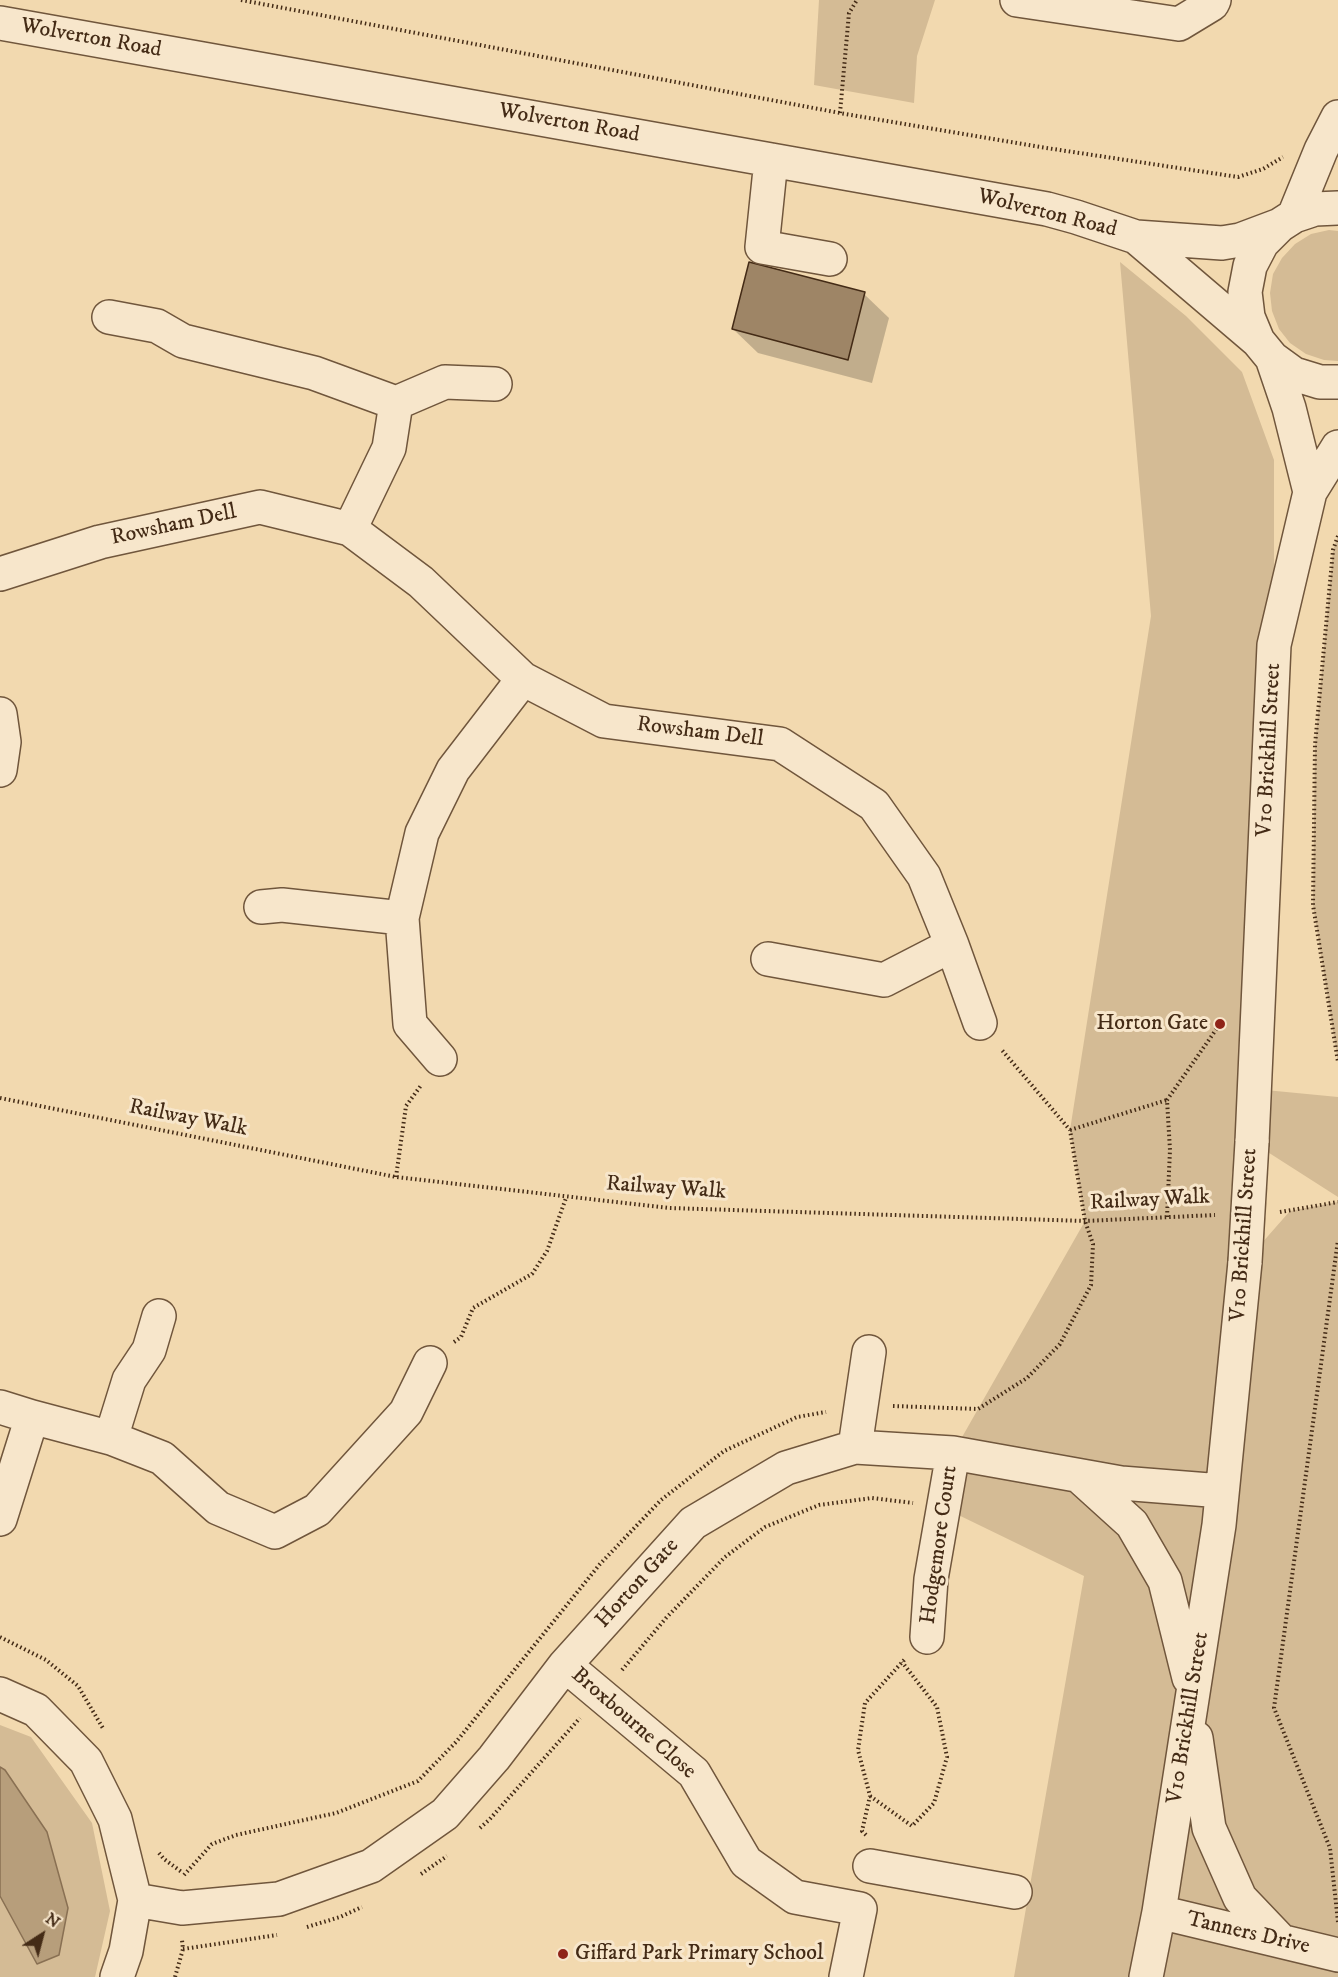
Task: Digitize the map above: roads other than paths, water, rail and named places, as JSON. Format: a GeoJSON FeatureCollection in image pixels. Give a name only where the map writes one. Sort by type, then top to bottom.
{"type":"FeatureCollection","features":[{"type":"Feature","properties":{"kind":"street"},"geometry":{"type":"LineString","coordinates":[[1017,0],[1179,24],[1212,4],[1214,0]]}},
{"type":"Feature","properties":{"kind":"street","name":"Wolverton Road"},"geometry":{"type":"LineString","coordinates":[[0,23],[1047,209],[1136,237],[1222,243],[1240,240],[1316,209],[1338,207]]}},
{"type":"Feature","properties":{"kind":"street"},"geometry":{"type":"LineString","coordinates":[[1287,221],[1338,117]]}},
{"type":"Feature","properties":{"kind":"street"},"geometry":{"type":"LineString","coordinates":[[771,160],[762,247],[830,259]]}},
{"type":"Feature","properties":{"kind":"street","name":"V10 Brickhill Street"},"geometry":{"type":"LineString","coordinates":[[1287,221],[1262,243],[1250,266],[1245,292],[1248,317],[1265,350],[1289,408],[1310,492]]}},
{"type":"Feature","properties":{"kind":"street","name":"Wolverton Road"},"geometry":{"type":"LineString","coordinates":[[1136,237],[1294,374],[1320,382],[1338,382]]}},
{"type":"Feature","properties":{"kind":"street"},"geometry":{"type":"LineString","coordinates":[[109,317],[157,326],[183,341],[314,373],[396,403],[445,382],[495,384]]}},
{"type":"Feature","properties":{"kind":"street"},"geometry":{"type":"LineString","coordinates":[[350,530],[389,447],[396,403]]}},
{"type":"Feature","properties":{"kind":"street","name":"V10 Brickhill Street"},"geometry":{"type":"LineString","coordinates":[[1146,1977],[1218,1526],[1245,1262],[1274,645],[1310,492],[1338,447]]}},
{"type":"Feature","properties":{"kind":"street","name":"Rowsham Dell"},"geometry":{"type":"LineString","coordinates":[[0,574],[100,542],[260,507],[350,530],[421,582],[523,679],[604,721],[780,744],[874,805],[924,876],[980,1023]]}},
{"type":"Feature","properties":{"kind":"street"},"geometry":{"type":"LineString","coordinates":[[440,1059],[410,1024],[402,918],[422,833],[453,770],[523,679]]}},
{"type":"Feature","properties":{"kind":"street"},"geometry":{"type":"LineString","coordinates":[[0,714],[4,742],[0,770]]}},
{"type":"Feature","properties":{"kind":"street"},"geometry":{"type":"LineString","coordinates":[[261,908],[282,906],[402,918]]}},
{"type":"Feature","properties":{"kind":"street"},"geometry":{"type":"LineString","coordinates":[[768,959],[884,980],[952,945]]}},
{"type":"Feature","properties":{"kind":"street"},"geometry":{"type":"LineString","coordinates":[[111,1438],[129,1380],[149,1350],[159,1316]]}},
{"type":"Feature","properties":{"kind":"street"},"geometry":{"type":"LineString","coordinates":[[855,1447],[869,1352]]}},
{"type":"Feature","properties":{"kind":"street"},"geometry":{"type":"LineString","coordinates":[[0,1407],[111,1438],[162,1458],[218,1508],[275,1532],[317,1510],[406,1412],[430,1363]]}},
{"type":"Feature","properties":{"kind":"street"},"geometry":{"type":"LineString","coordinates":[[0,1520],[32,1417]]}},
{"type":"Feature","properties":{"kind":"street","name":"Horton Gate"},"geometry":{"type":"LineString","coordinates":[[135,1900],[182,1908],[279,1899],[371,1866],[445,1814],[494,1758],[565,1665],[693,1523],[786,1468],[855,1447],[953,1453],[1121,1483],[1222,1491]]}},
{"type":"Feature","properties":{"kind":"street","name":"Hodgemore Court"},"geometry":{"type":"LineString","coordinates":[[927,1637],[931,1579],[953,1453]]}},
{"type":"Feature","properties":{"kind":"street"},"geometry":{"type":"LineString","coordinates":[[1079,1476],[1132,1524],[1166,1581],[1192,1698],[1209,1828],[1240,1898],[1281,1941]]}},
{"type":"Feature","properties":{"kind":"street","name":"Broxbourne Close"},"geometry":{"type":"LineString","coordinates":[[565,1665],[694,1773],[746,1862],[795,1897],[860,1910]]}},
{"type":"Feature","properties":{"kind":"street"},"geometry":{"type":"LineString","coordinates":[[0,1694],[36,1710],[86,1761],[115,1820],[135,1900],[126,1951],[117,1977]]}},
{"type":"Feature","properties":{"kind":"street"},"geometry":{"type":"LineString","coordinates":[[846,1977],[873,1854],[1015,1892]]}},
{"type":"Feature","properties":{"kind":"street","name":"Tanners Drive"},"geometry":{"type":"LineString","coordinates":[[1158,1912],[1338,1955]]}},
{"type":"Feature","properties":{"kind":"place","name":"Horton Gate"},"geometry":{"type":"Point","coordinates":[1220,1024]}},
{"type":"Feature","properties":{"kind":"place","name":"Giffard Park Primary School"},"geometry":{"type":"Point","coordinates":[563,1954]}}]}
